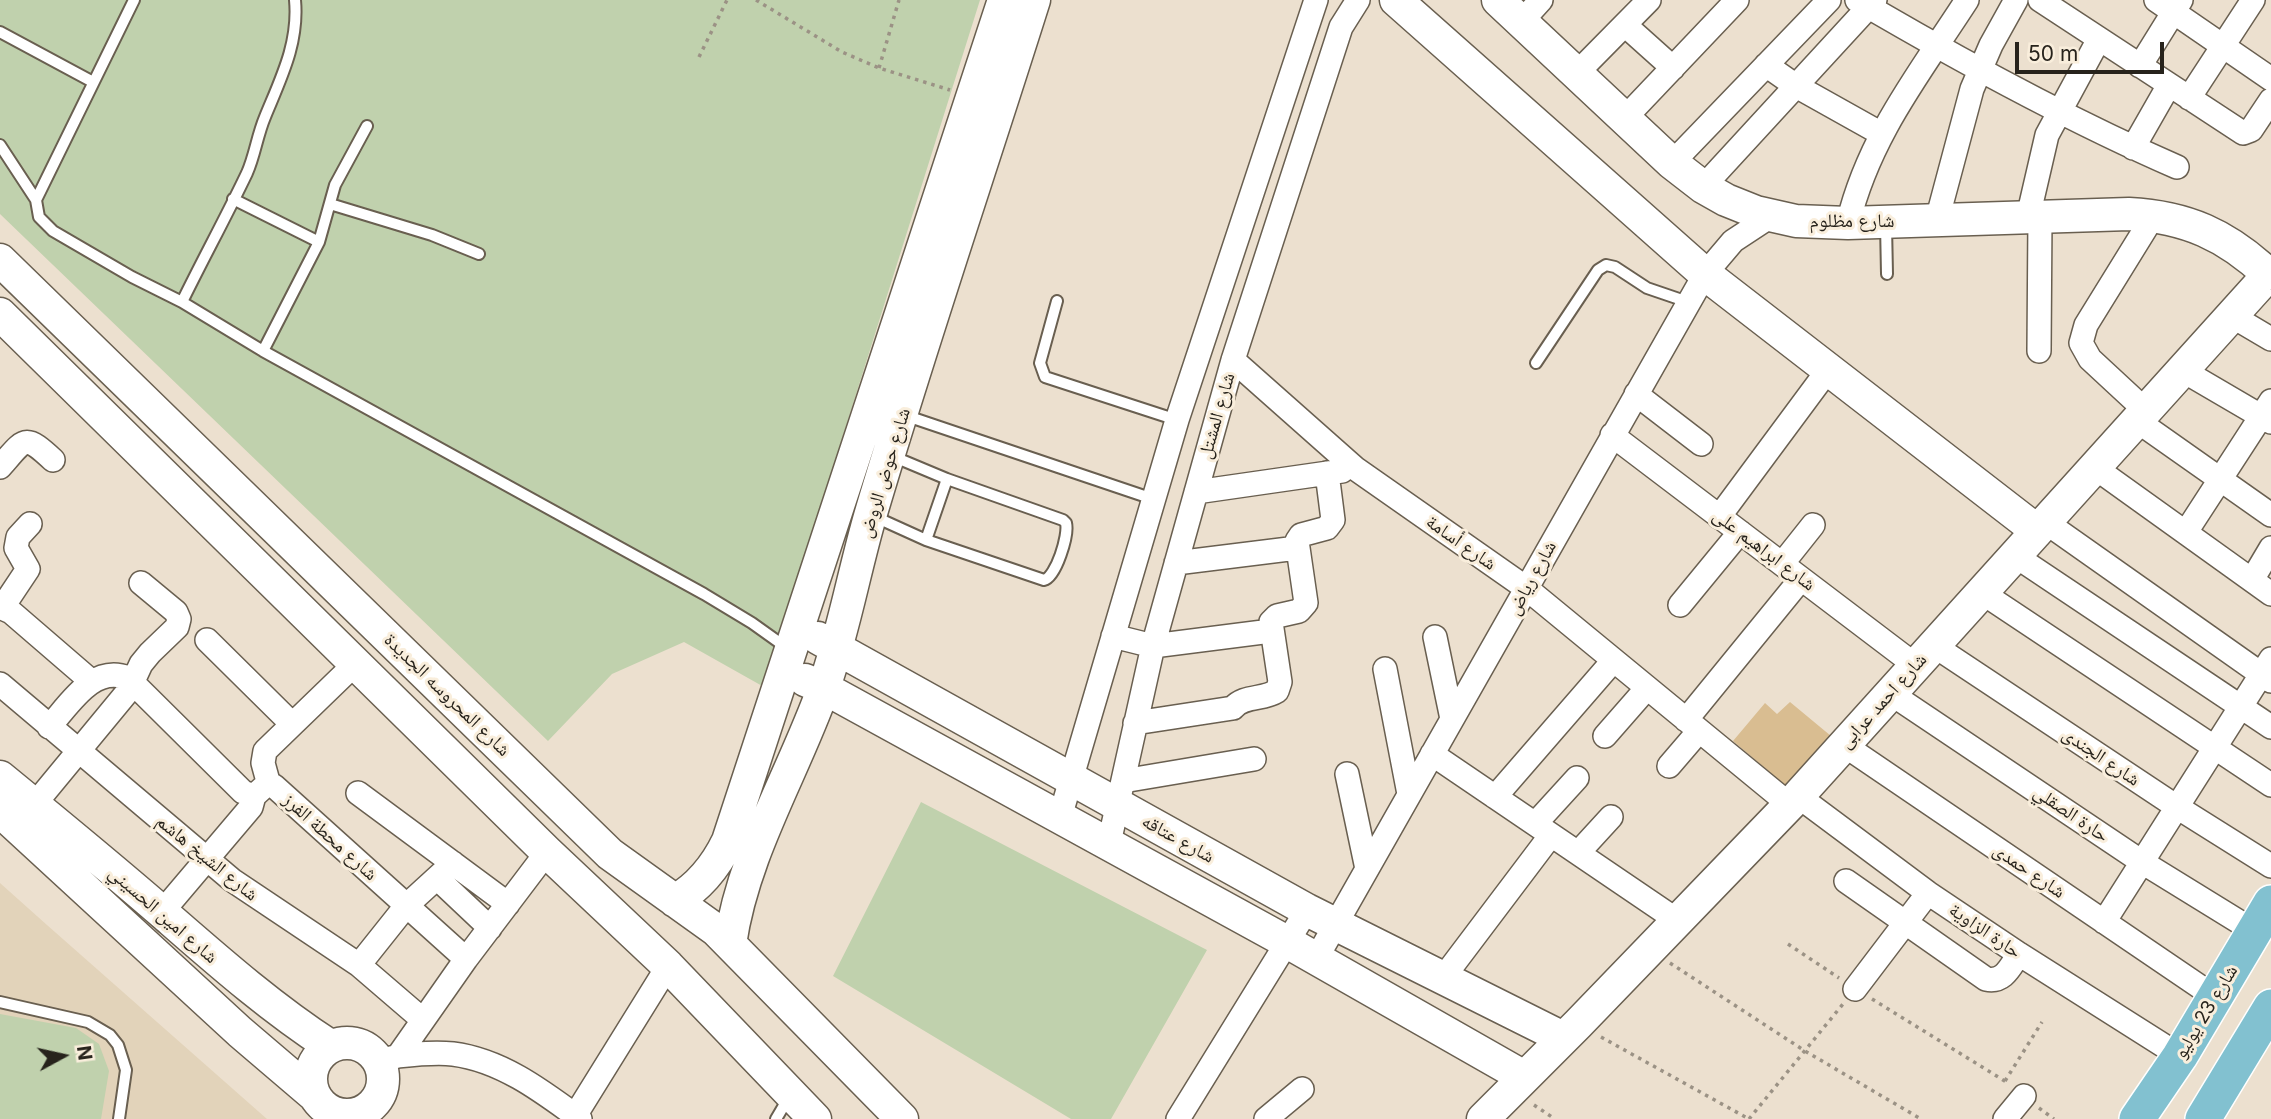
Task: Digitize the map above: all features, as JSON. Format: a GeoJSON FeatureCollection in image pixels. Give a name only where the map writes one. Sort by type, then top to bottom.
{"type":"FeatureCollection","features":[{"type":"Feature","properties":{"kind":"main road","name":"شارع 23 يوليو"},"geometry":{"type":"LineString","coordinates":[[2137,1119],[2180,1056],[2262,917]]}},
{"type":"Feature","properties":{"kind":"main road"},"geometry":{"type":"LineString","coordinates":[[2203,1119],[2261,1045],[2271,1007]]}},
{"type":"Feature","properties":{"kind":"street","name":"شارع حوض الروض"},"geometry":{"type":"LineString","coordinates":[[675,901],[691,891],[720,858],[728,841],[1004,0]]}},
{"type":"Feature","properties":{"kind":"street","name":"شارع حوض الروض"},"geometry":{"type":"LineString","coordinates":[[730,944],[734,919],[749,870],[824,688],[870,514],[1034,0]]}},
{"type":"Feature","properties":{"kind":"street","name":"شارع المشتل"},"geometry":{"type":"LineString","coordinates":[[1060,817],[1177,420],[1316,0]]}},
{"type":"Feature","properties":{"kind":"street","name":"شارع المشتل"},"geometry":{"type":"LineString","coordinates":[[1109,843],[1153,646],[1233,360],[1342,27],[1358,0]]}},
{"type":"Feature","properties":{"kind":"street"},"geometry":{"type":"LineString","coordinates":[[1396,0],[1705,274],[1828,370],[2040,526],[2268,672],[2241,707],[2104,922]]}},
{"type":"Feature","properties":{"kind":"street","name":"شارع مظلوم"},"geometry":{"type":"LineString","coordinates":[[1498,0],[1531,11],[1576,74],[1624,119],[1703,187],[1741,206],[1796,221],[1886,222],[2154,215],[2190,224],[2219,236],[2270,273]]}},
{"type":"Feature","properties":{"kind":"street"},"geometry":{"type":"LineString","coordinates":[[1576,74],[1650,0]]}},
{"type":"Feature","properties":{"kind":"street"},"geometry":{"type":"LineString","coordinates":[[1624,119],[1737,0]]}},
{"type":"Feature","properties":{"kind":"street"},"geometry":{"type":"LineString","coordinates":[[1672,163],[1829,0]]}},
{"type":"Feature","properties":{"kind":"street"},"geometry":{"type":"LineString","coordinates":[[1848,222],[1861,177],[1880,133],[1967,0]]}},
{"type":"Feature","properties":{"kind":"street"},"geometry":{"type":"LineString","coordinates":[[1937,220],[1972,89],[1979,70],[2017,0]]}},
{"type":"Feature","properties":{"kind":"street"},"geometry":{"type":"LineString","coordinates":[[2039,0],[2072,9],[2099,39],[2243,133],[2251,130],[2271,100]]}},
{"type":"Feature","properties":{"kind":"street"},"geometry":{"type":"LineString","coordinates":[[2189,98],[2253,0]]}},
{"type":"Feature","properties":{"kind":"street"},"geometry":{"type":"LineString","coordinates":[[1703,187],[1796,86],[1867,2],[1979,70],[2133,148],[2177,167]]}},
{"type":"Feature","properties":{"kind":"street"},"geometry":{"type":"LineString","coordinates":[[2140,66],[2170,4],[2271,79]]}},
{"type":"Feature","properties":{"kind":"street"},"geometry":{"type":"LineString","coordinates":[[1625,25],[1673,68]]}},
{"type":"Feature","properties":{"kind":"street"},"geometry":{"type":"LineString","coordinates":[[2039,351],[2034,217],[2047,135],[2099,39]]}},
{"type":"Feature","properties":{"kind":"street"},"geometry":{"type":"LineString","coordinates":[[1766,65],[1796,86],[1880,133]]}},
{"type":"Feature","properties":{"kind":"street"},"geometry":{"type":"LineString","coordinates":[[2133,148],[2169,85]]}},
{"type":"Feature","properties":{"kind":"street"},"geometry":{"type":"LineString","coordinates":[[2154,215],[2087,325],[2081,343],[2084,352],[2141,415],[2220,479],[2271,515]]}},
{"type":"Feature","properties":{"kind":"street","name":"شارع رياض"},"geometry":{"type":"LineString","coordinates":[[1316,959],[1705,274],[1732,241],[1770,216]]}},
{"type":"Feature","properties":{"kind":"street","name":"شارع المحروسه الجديدة"},"geometry":{"type":"LineString","coordinates":[[0,260],[597,841],[633,872],[701,917],[902,1119]]}},
{"type":"Feature","properties":{"kind":"street","name":"شارع احمد عرابى"},"geometry":{"type":"LineString","coordinates":[[1483,1119],[1794,800],[2270,273]]}},
{"type":"Feature","properties":{"kind":"street","name":"شارع المحروسه الجديدة"},"geometry":{"type":"LineString","coordinates":[[0,313],[547,852],[668,966],[784,1107],[815,1119]]}},
{"type":"Feature","properties":{"kind":"street"},"geometry":{"type":"LineString","coordinates":[[2232,316],[2271,339]]}},
{"type":"Feature","properties":{"kind":"street","name":"شارع أسامة"},"geometry":{"type":"LineString","coordinates":[[1233,360],[1356,469],[1526,589],[1693,725],[1794,800]]}},
{"type":"Feature","properties":{"kind":"street"},"geometry":{"type":"LineString","coordinates":[[1719,517],[1828,370]]}},
{"type":"Feature","properties":{"kind":"street"},"geometry":{"type":"LineString","coordinates":[[2182,370],[2268,413],[2186,532]]}},
{"type":"Feature","properties":{"kind":"street"},"geometry":{"type":"LineString","coordinates":[[1636,394],[1701,444]]}},
{"type":"Feature","properties":{"kind":"street"},"geometry":{"type":"LineString","coordinates":[[1177,420],[1212,434]]}},
{"type":"Feature","properties":{"kind":"street","name":"شارع ابراهيم على"},"geometry":{"type":"LineString","coordinates":[[1612,435],[1801,579],[1924,655]]}},
{"type":"Feature","properties":{"kind":"street"},"geometry":{"type":"LineString","coordinates":[[0,467],[18,447],[29,441],[34,442],[53,460]]}},
{"type":"Feature","properties":{"kind":"street"},"geometry":{"type":"LineString","coordinates":[[2094,467],[2271,594]]}},
{"type":"Feature","properties":{"kind":"street"},"geometry":{"type":"LineString","coordinates":[[1196,492],[1356,469]]}},
{"type":"Feature","properties":{"kind":"street"},"geometry":{"type":"LineString","coordinates":[[1135,723],[1233,708],[1239,701],[1273,694],[1280,682],[1271,631],[1273,618],[1299,611],[1306,603],[1297,541],[1301,535],[1327,528],[1333,520],[1327,473]]}},
{"type":"Feature","properties":{"kind":"street"},"geometry":{"type":"LineString","coordinates":[[30,524],[18,537],[16,548],[27,565],[26,575],[1,608],[11,612],[91,681]]}},
{"type":"Feature","properties":{"kind":"street"},"geometry":{"type":"LineString","coordinates":[[1782,564],[1813,525]]}},
{"type":"Feature","properties":{"kind":"street"},"geometry":{"type":"LineString","coordinates":[[1680,605],[1740,532]]}},
{"type":"Feature","properties":{"kind":"street"},"geometry":{"type":"LineString","coordinates":[[1176,563],[1297,548]]}},
{"type":"Feature","properties":{"kind":"street"},"geometry":{"type":"LineString","coordinates":[[2252,580],[2271,548]]}},
{"type":"Feature","properties":{"kind":"street"},"geometry":{"type":"LineString","coordinates":[[2014,555],[2271,727]]}},
{"type":"Feature","properties":{"kind":"street"},"geometry":{"type":"LineString","coordinates":[[1669,766],[1693,725],[1801,579]]}},
{"type":"Feature","properties":{"kind":"street"},"geometry":{"type":"LineString","coordinates":[[34,805],[81,751],[134,682],[141,664],[177,627],[179,619],[176,612],[141,583]]}},
{"type":"Feature","properties":{"kind":"street"},"geometry":{"type":"LineString","coordinates":[[1981,592],[2271,785]]}},
{"type":"Feature","properties":{"kind":"street"},"geometry":{"type":"LineString","coordinates":[[1113,636],[1153,646],[1271,631]]}},
{"type":"Feature","properties":{"kind":"street"},"geometry":{"type":"LineString","coordinates":[[1435,637],[1452,719]]}},
{"type":"Feature","properties":{"kind":"street"},"geometry":{"type":"LineString","coordinates":[[207,640],[292,724]]}},
{"type":"Feature","properties":{"kind":"street","name":"شارع عتاقه"},"geometry":{"type":"LineString","coordinates":[[792,650],[836,649],[1071,780],[1120,793],[1307,910],[1443,978],[1570,1031]]}},
{"type":"Feature","properties":{"kind":"street","name":"شارع عتاقه"},"geometry":{"type":"LineString","coordinates":[[792,650],[824,688],[1109,843],[1524,1077]]}},
{"type":"Feature","properties":{"kind":"street","name":"شارع الجندى"},"geometry":{"type":"LineString","coordinates":[[1924,655],[2271,866]]}},
{"type":"Feature","properties":{"kind":"street"},"geometry":{"type":"LineString","coordinates":[[1495,797],[1613,661]]}},
{"type":"Feature","properties":{"kind":"street"},"geometry":{"type":"LineString","coordinates":[[162,912],[251,807],[261,790],[263,757],[269,746],[356,663]]}},
{"type":"Feature","properties":{"kind":"street"},"geometry":{"type":"LineString","coordinates":[[1385,669],[1409,794]]}},
{"type":"Feature","properties":{"kind":"street"},"geometry":{"type":"LineString","coordinates":[[49,727],[91,681],[113,674],[134,682]]}},
{"type":"Feature","properties":{"kind":"street","name":"شارع محطة الفرز"},"geometry":{"type":"LineString","coordinates":[[134,682],[243,792],[274,786],[466,959]]}},
{"type":"Feature","properties":{"kind":"street","name":"شارع الشيخ هاشم"},"geometry":{"type":"LineString","coordinates":[[0,684],[206,860],[258,899],[359,965],[423,1020]]}},
{"type":"Feature","properties":{"kind":"street"},"geometry":{"type":"LineString","coordinates":[[1605,736],[1647,688]]}},
{"type":"Feature","properties":{"kind":"street","name":"حارة الصقلي"},"geometry":{"type":"LineString","coordinates":[[1890,693],[2142,862],[2262,917]]}},
{"type":"Feature","properties":{"kind":"street","name":"شارع حمدى"},"geometry":{"type":"LineString","coordinates":[[1844,745],[2215,997]]}},
{"type":"Feature","properties":{"kind":"street"},"geometry":{"type":"LineString","coordinates":[[1432,754],[1678,921]]}},
{"type":"Feature","properties":{"kind":"street"},"geometry":{"type":"LineString","coordinates":[[1120,793],[1254,759]]}},
{"type":"Feature","properties":{"kind":"street"},"geometry":{"type":"LineString","coordinates":[[1347,774],[1367,869]]}},
{"type":"Feature","properties":{"kind":"street","name":"شارع امين الحسيني"},"geometry":{"type":"LineString","coordinates":[[0,777],[162,912],[237,979],[330,1046]]}},
{"type":"Feature","properties":{"kind":"street"},"geometry":{"type":"LineString","coordinates":[[1443,978],[1577,778]]}},
{"type":"Feature","properties":{"kind":"street"},"geometry":{"type":"LineString","coordinates":[[358,793],[445,871],[490,928]]}},
{"type":"Feature","properties":{"kind":"street","name":"حارة الزاوية"},"geometry":{"type":"LineString","coordinates":[[1794,800],[2019,954],[2180,1056]]}},
{"type":"Feature","properties":{"kind":"street","name":"شارع امين الحسيني"},"geometry":{"type":"LineString","coordinates":[[0,811],[240,1032],[316,1096]]}},
{"type":"Feature","properties":{"kind":"street"},"geometry":{"type":"LineString","coordinates":[[1578,853],[1611,817]]}},
{"type":"Feature","properties":{"kind":"street"},"geometry":{"type":"LineString","coordinates":[[573,874],[597,841]]}},
{"type":"Feature","properties":{"kind":"street"},"geometry":{"type":"LineString","coordinates":[[547,852],[423,1020],[389,1059],[376,1102],[351,1117],[337,1114],[325,1107],[316,1096],[311,1083],[313,1068],[319,1056],[330,1046],[343,1042],[358,1044],[389,1059],[457,1055],[498,1066],[525,1081],[576,1118],[668,966]]}},
{"type":"Feature","properties":{"kind":"street"},"geometry":{"type":"LineString","coordinates":[[445,871],[508,904]]}},
{"type":"Feature","properties":{"kind":"street"},"geometry":{"type":"LineString","coordinates":[[359,965],[406,906],[445,871]]}},
{"type":"Feature","properties":{"kind":"street"},"geometry":{"type":"LineString","coordinates":[[1846,881],[1986,979],[1993,981],[2004,976],[2019,954]]}},
{"type":"Feature","properties":{"kind":"street"},"geometry":{"type":"LineString","coordinates":[[1855,989],[1928,893]]}},
{"type":"Feature","properties":{"kind":"street"},"geometry":{"type":"LineString","coordinates":[[1178,1119],[1307,910]]}},
{"type":"Feature","properties":{"kind":"street"},"geometry":{"type":"LineString","coordinates":[[1266,1119],[1302,1089]]}},
{"type":"Feature","properties":{"kind":"street"},"geometry":{"type":"LineString","coordinates":[[2005,1119],[2024,1096]]}},
{"type":"Feature","properties":{"kind":"lane"},"geometry":{"type":"LineString","coordinates":[[36,200],[134,0]]}},
{"type":"Feature","properties":{"kind":"lane"},"geometry":{"type":"LineString","coordinates":[[182,302],[250,165],[258,135],[282,81],[293,45],[297,16],[295,0]]}},
{"type":"Feature","properties":{"kind":"lane"},"geometry":{"type":"LineString","coordinates":[[0,32],[93,82]]}},
{"type":"Feature","properties":{"kind":"lane"},"geometry":{"type":"LineString","coordinates":[[263,351],[319,242],[343,167],[367,125]]}},
{"type":"Feature","properties":{"kind":"lane"},"geometry":{"type":"LineString","coordinates":[[0,145],[36,200],[39,217],[53,231],[132,277],[182,302],[263,351],[705,594],[792,650]]}},
{"type":"Feature","properties":{"kind":"lane"},"geometry":{"type":"LineString","coordinates":[[233,199],[319,242]]}},
{"type":"Feature","properties":{"kind":"lane"},"geometry":{"type":"LineString","coordinates":[[330,204],[432,235],[479,254]]}},
{"type":"Feature","properties":{"kind":"lane"},"geometry":{"type":"LineString","coordinates":[[1886,222],[1887,274]]}},
{"type":"Feature","properties":{"kind":"lane"},"geometry":{"type":"LineString","coordinates":[[1536,363],[1598,270],[1606,265],[1615,267],[1647,288],[1688,303]]}},
{"type":"Feature","properties":{"kind":"lane"},"geometry":{"type":"LineString","coordinates":[[1057,301],[1040,363],[1045,377],[1177,420]]}},
{"type":"Feature","properties":{"kind":"lane"},"geometry":{"type":"LineString","coordinates":[[902,414],[1153,499]]}},
{"type":"Feature","properties":{"kind":"lane"},"geometry":{"type":"LineString","coordinates":[[870,514],[926,540],[1040,580],[1048,580],[1051,577],[1057,563],[1068,531],[1063,520],[890,456]]}},
{"type":"Feature","properties":{"kind":"lane"},"geometry":{"type":"LineString","coordinates":[[926,540],[947,479]]}},
{"type":"Feature","properties":{"kind":"lane"},"geometry":{"type":"LineString","coordinates":[[0,1002],[89,1022],[110,1035],[118,1045],[126,1070],[119,1119]]}},
{"type":"Feature","properties":{"kind":"path"},"geometry":{"type":"LineString","coordinates":[[699,58],[727,0]]}},
{"type":"Feature","properties":{"kind":"path"},"geometry":{"type":"LineString","coordinates":[[757,0],[842,52],[879,68],[972,97]]}},
{"type":"Feature","properties":{"kind":"path"},"geometry":{"type":"LineString","coordinates":[[879,68],[899,0]]}},
{"type":"Feature","properties":{"kind":"path"},"geometry":{"type":"LineString","coordinates":[[1788,944],[1855,989],[2005,1081],[2054,1119]]}},
{"type":"Feature","properties":{"kind":"path"},"geometry":{"type":"LineString","coordinates":[[1650,950],[1804,1051],[1921,1119]]}},
{"type":"Feature","properties":{"kind":"path"},"geometry":{"type":"LineString","coordinates":[[1570,1031],[1749,1119],[1855,989]]}},
{"type":"Feature","properties":{"kind":"path"},"geometry":{"type":"LineString","coordinates":[[2005,1081],[2042,1022]]}},
{"type":"Feature","properties":{"kind":"shaded area"},"geometry":{"type":"Polygon","coordinates":[[[0,883],[47,925],[267,1119],[0,1119],[0,883]]]}},
{"type":"Feature","properties":{"kind":"green space"},"geometry":{"type":"Polygon","coordinates":[[[0,0],[980,0],[764,687],[684,642],[612,674],[548,741],[0,214],[0,0]]]}},
{"type":"Feature","properties":{"kind":"green space"},"geometry":{"type":"Polygon","coordinates":[[[921,802],[1207,950],[1111,1119],[1071,1119],[833,976],[921,802]]]}},
{"type":"Feature","properties":{"kind":"green space"},"geometry":{"type":"Polygon","coordinates":[[[0,1014],[76,1028],[99,1044],[109,1071],[101,1119],[0,1119],[0,1014]]]}},
{"type":"Feature","properties":{"kind":"building"},"geometry":{"type":"Polygon","coordinates":[[[1790,702],[1831,736],[1788,788],[1733,741],[1765,703],[1777,714],[1790,702]]]}}]}
